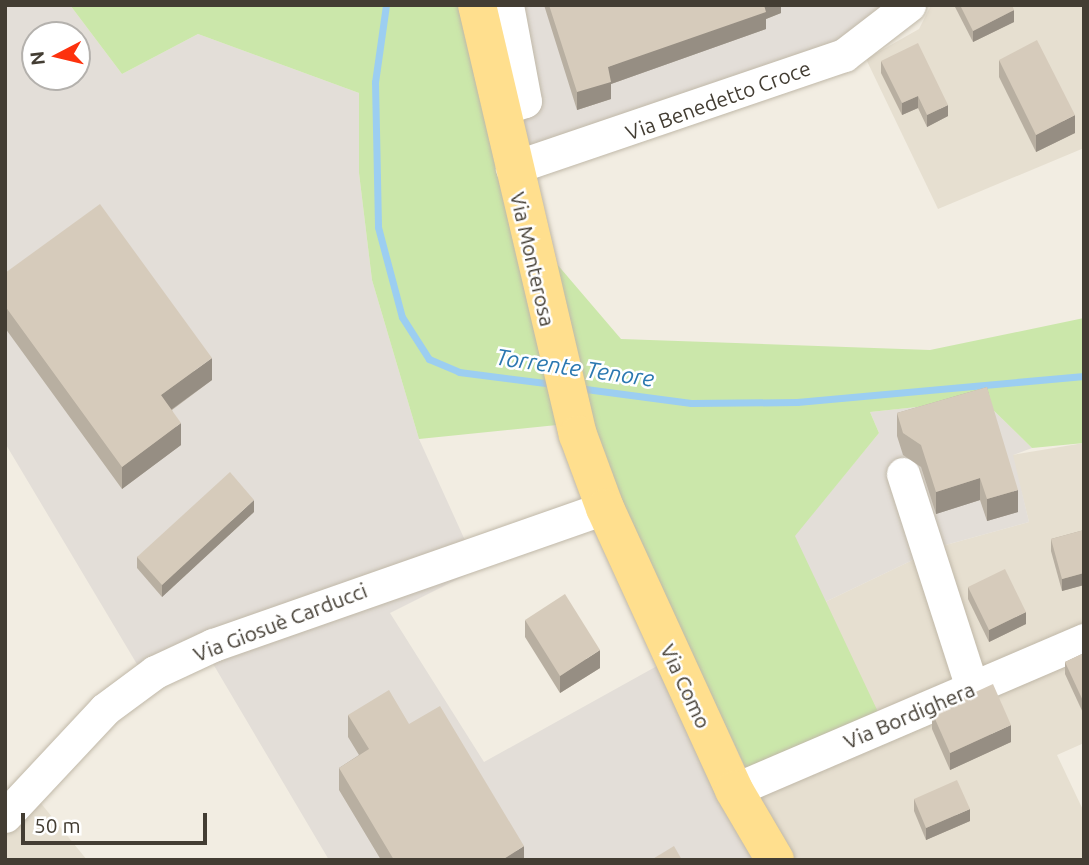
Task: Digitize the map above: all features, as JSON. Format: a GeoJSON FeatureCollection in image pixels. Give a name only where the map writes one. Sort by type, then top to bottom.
{"type":"FeatureCollection","features":[{"type":"Feature","properties":{"kind":"main road","name":"Via Monterosa"},"geometry":{"type":"LineString","coordinates":[[477,5],[551,334],[578,435],[604,508]]}},
{"type":"Feature","properties":{"kind":"main road","name":"Via Como"},"geometry":{"type":"LineString","coordinates":[[604,508],[734,790],[775,860]]}},
{"type":"Feature","properties":{"kind":"street"},"geometry":{"type":"LineString","coordinates":[[500,109],[525,101],[507,5]]}},
{"type":"Feature","properties":{"kind":"street","name":"Via Benedetto Croce"},"geometry":{"type":"LineString","coordinates":[[512,169],[844,55],[909,5]]}},
{"type":"Feature","properties":{"kind":"street"},"geometry":{"type":"LineString","coordinates":[[903,474],[972,688]]}},
{"type":"Feature","properties":{"kind":"street","name":"Via Giosuè Carducci"},"geometry":{"type":"LineString","coordinates":[[5,816],[105,709],[155,672],[212,645],[604,508]]}},
{"type":"Feature","properties":{"kind":"street","name":"Via Bordighera"},"geometry":{"type":"LineString","coordinates":[[734,790],[1084,640]]}},
{"type":"Feature","properties":{"kind":"shaded area"},"geometry":{"type":"Polygon","coordinates":[[[5,5],[70,5],[82,21],[21,21],[21,91],[91,91],[91,33],[122,74],[198,34],[359,93],[359,173],[372,280],[419,439],[478,569],[390,613],[484,762],[657,666],[753,860],[329,860],[206,652],[150,686],[5,443],[5,5]]]}},
{"type":"Feature","properties":{"kind":"shaded area"},"geometry":{"type":"Polygon","coordinates":[[[458,5],[884,5],[840,44],[494,159],[458,5]]]}},
{"type":"Feature","properties":{"kind":"shaded area"},"geometry":{"type":"Polygon","coordinates":[[[931,5],[1084,5],[1084,148],[938,209],[866,59],[919,29],[931,5]]]}},
{"type":"Feature","properties":{"kind":"shaded area"},"geometry":{"type":"Polygon","coordinates":[[[983,400],[1032,448],[1013,455],[1029,522],[942,546],[825,602],[794,536],[879,433],[870,412],[983,400]]]}},
{"type":"Feature","properties":{"kind":"shaded area"},"geometry":{"type":"Polygon","coordinates":[[[1084,443],[1084,743],[1057,755],[1084,812],[1084,860],[754,860],[722,793],[884,726],[825,602],[942,546],[1029,522],[1012,455],[1084,443]]]}},
{"type":"Feature","properties":{"kind":"shaded area"},"geometry":{"type":"Polygon","coordinates":[[[35,796],[87,860],[5,860],[5,828],[35,796]]]}},
{"type":"Feature","properties":{"kind":"green space"},"geometry":{"type":"Polygon","coordinates":[[[70,5],[458,5],[557,425],[419,439],[372,280],[359,173],[359,93],[198,34],[122,74],[91,33],[91,21],[82,21],[70,5]]]}},
{"type":"Feature","properties":{"kind":"green space"},"geometry":{"type":"Polygon","coordinates":[[[550,256],[621,339],[930,350],[1084,318],[1084,443],[1032,448],[983,400],[870,412],[879,433],[795,536],[879,714],[746,769],[619,500],[583,401],[550,256]]]}},
{"type":"Feature","properties":{"kind":"building"},"geometry":{"type":"Polygon","coordinates":[[[549,5],[764,5],[766,12],[608,67],[611,82],[577,92],[549,5]]]}},
{"type":"Feature","properties":{"kind":"building"},"geometry":{"type":"Polygon","coordinates":[[[960,5],[1012,5],[1014,10],[973,31],[960,5]]]}},
{"type":"Feature","properties":{"kind":"building"},"geometry":{"type":"Polygon","coordinates":[[[1037,40],[1075,115],[1036,135],[999,60],[1037,40]]]}},
{"type":"Feature","properties":{"kind":"building"},"geometry":{"type":"Polygon","coordinates":[[[918,43],[948,105],[927,115],[918,96],[902,103],[881,61],[918,43]]]}},
{"type":"Feature","properties":{"kind":"building"},"geometry":{"type":"Polygon","coordinates":[[[100,204],[212,358],[161,395],[181,423],[122,467],[5,306],[5,273],[100,204]]]}},
{"type":"Feature","properties":{"kind":"building"},"geometry":{"type":"Polygon","coordinates":[[[987,387],[1018,490],[987,499],[980,478],[936,492],[921,445],[903,433],[897,413],[987,387]]]}},
{"type":"Feature","properties":{"kind":"building"},"geometry":{"type":"Polygon","coordinates":[[[230,472],[254,500],[162,585],[137,557],[230,472]]]}},
{"type":"Feature","properties":{"kind":"building"},"geometry":{"type":"Polygon","coordinates":[[[1084,530],[1084,573],[1062,579],[1051,539],[1084,530]]]}},
{"type":"Feature","properties":{"kind":"building"},"geometry":{"type":"Polygon","coordinates":[[[1005,569],[1026,612],[989,630],[968,587],[1005,569]]]}},
{"type":"Feature","properties":{"kind":"building"},"geometry":{"type":"Polygon","coordinates":[[[565,594],[600,650],[560,676],[525,620],[565,594]]]}},
{"type":"Feature","properties":{"kind":"building"},"geometry":{"type":"Polygon","coordinates":[[[1084,653],[1084,703],[1065,662],[1084,653]]]}},
{"type":"Feature","properties":{"kind":"building"},"geometry":{"type":"Polygon","coordinates":[[[993,684],[1011,725],[950,753],[932,712],[993,684]]]}},
{"type":"Feature","properties":{"kind":"building"},"geometry":{"type":"Polygon","coordinates":[[[389,690],[409,724],[440,706],[524,846],[502,860],[394,860],[339,768],[369,749],[348,715],[389,690]]]}},
{"type":"Feature","properties":{"kind":"building"},"geometry":{"type":"Polygon","coordinates":[[[957,780],[970,809],[926,828],[914,799],[957,780]]]}},
{"type":"Feature","properties":{"kind":"building"},"geometry":{"type":"Polygon","coordinates":[[[674,846],[682,860],[651,860],[674,846]]]}},
{"type":"Feature","properties":{"kind":"waterway","name":"Torrente Tenore"},"geometry":{"type":"LineString","coordinates":[[386,5],[375,82],[378,227],[402,317],[429,359],[459,372],[553,384]]}},
{"type":"Feature","properties":{"kind":"waterway","name":"Torrente Tenore"},"geometry":{"type":"LineString","coordinates":[[578,388],[691,403],[797,402],[1084,376]]}}]}
